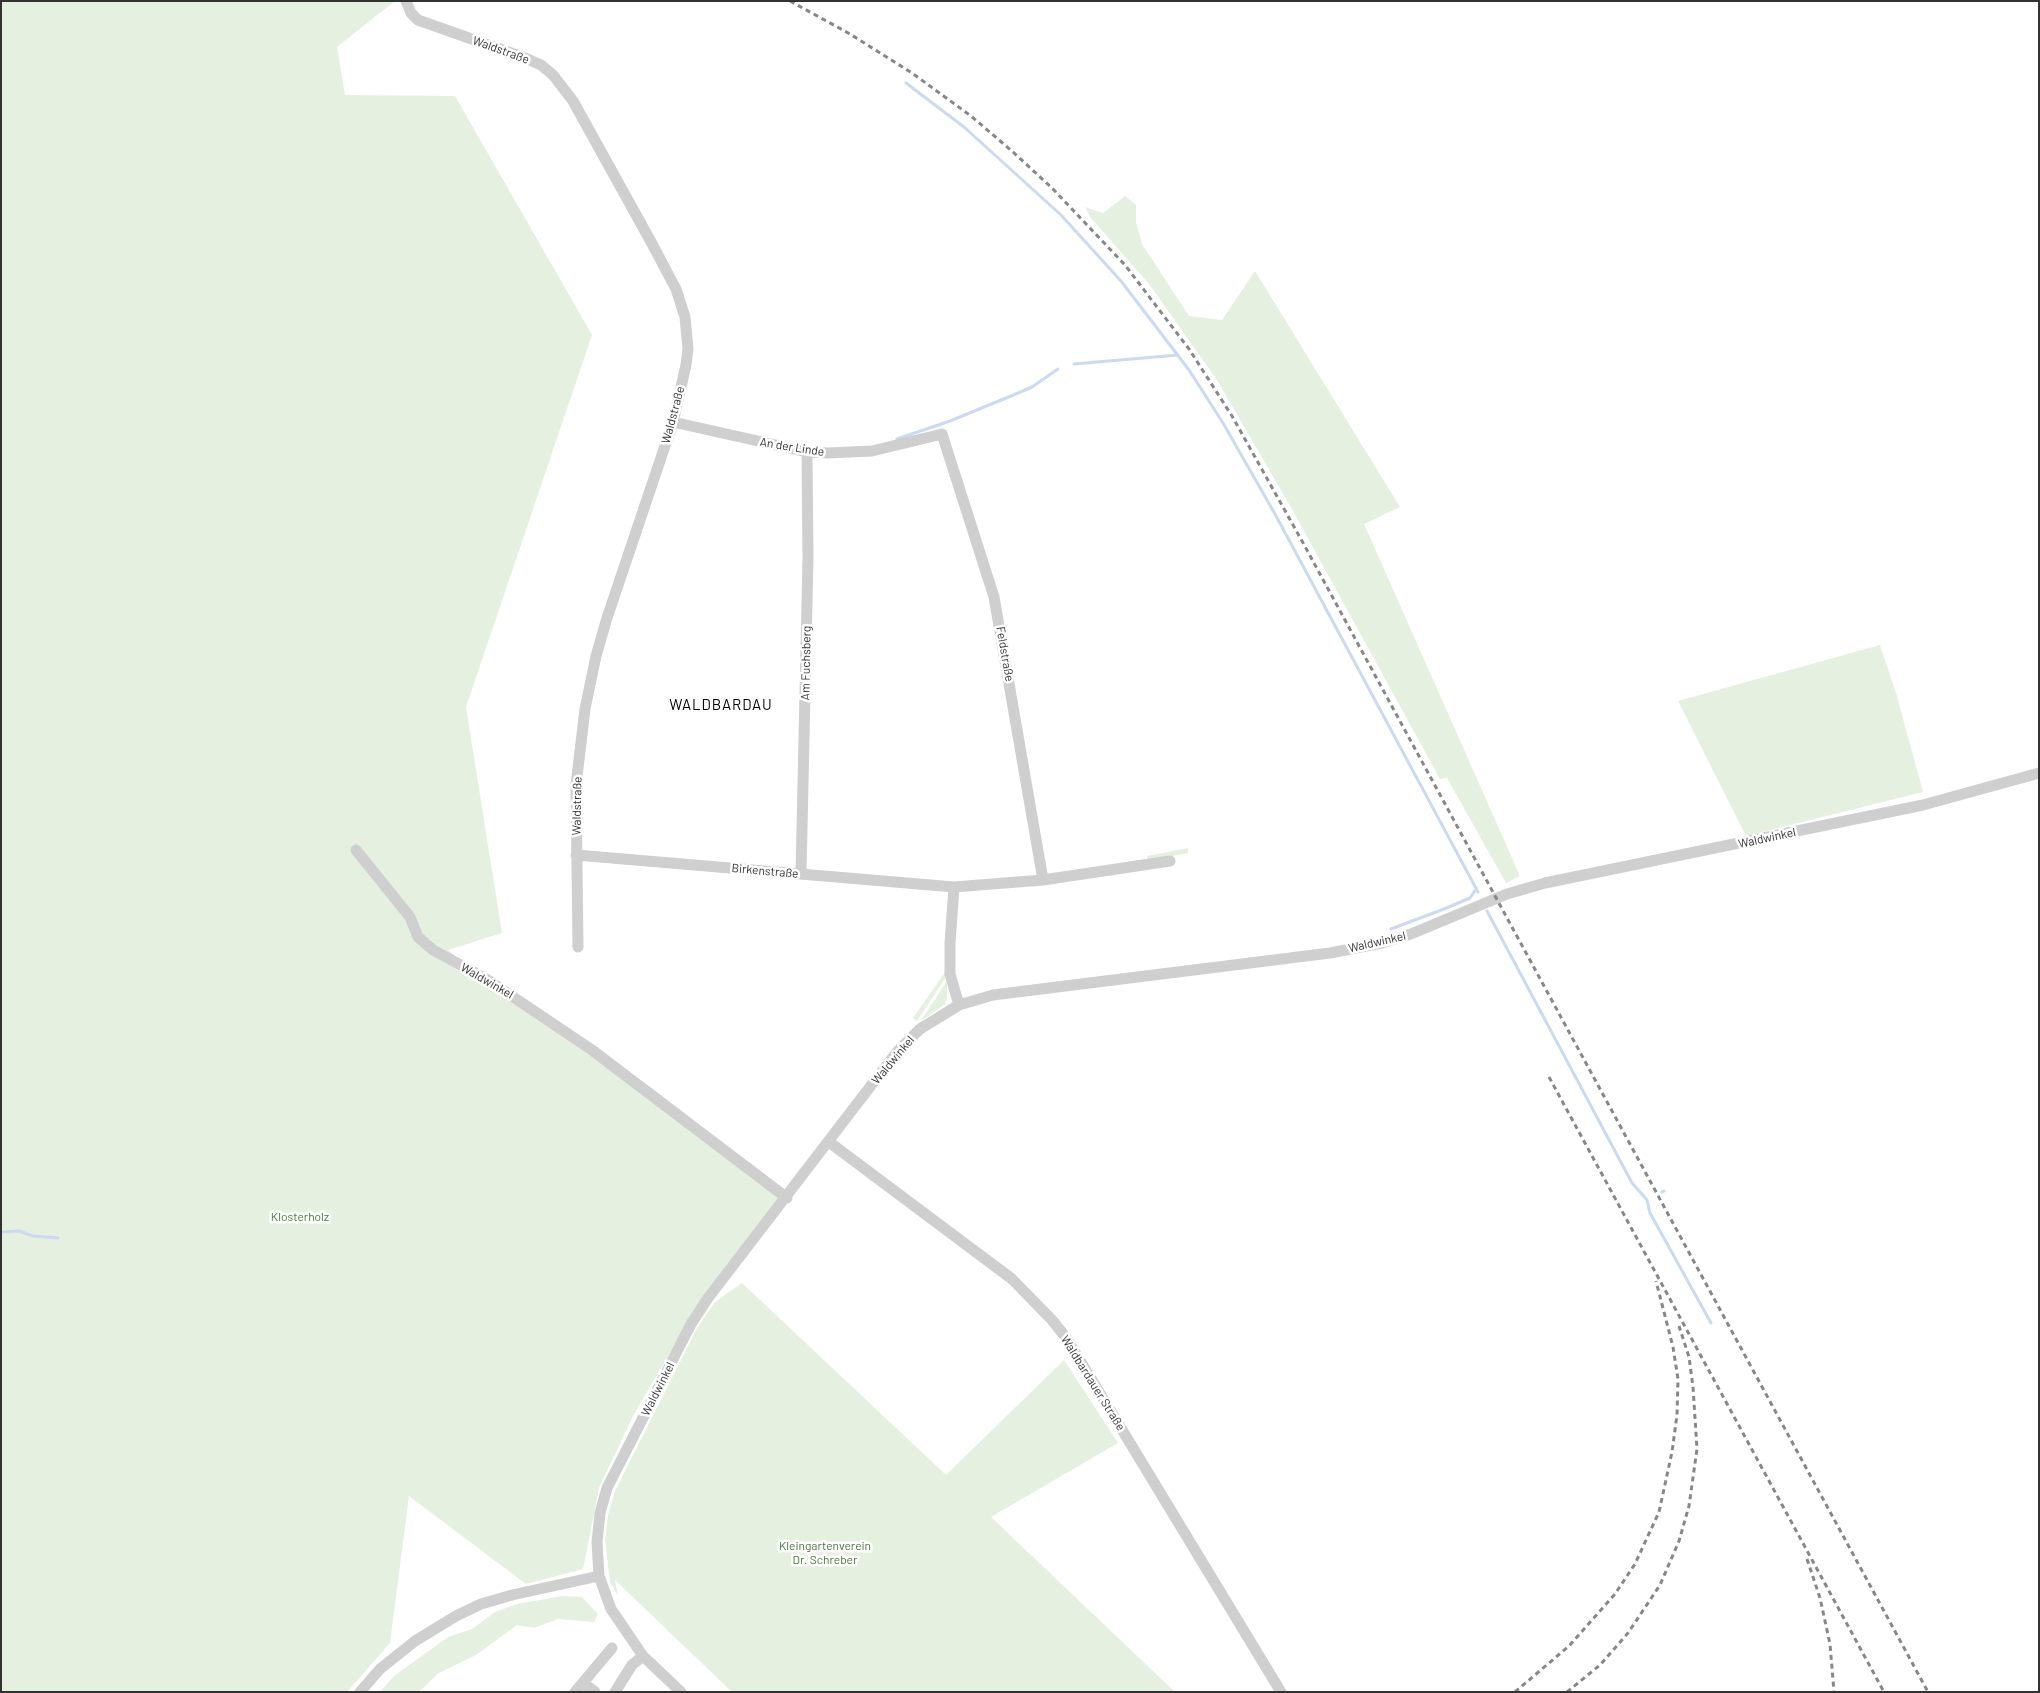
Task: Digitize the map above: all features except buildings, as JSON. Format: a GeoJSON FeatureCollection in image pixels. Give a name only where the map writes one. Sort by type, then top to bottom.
{"type":"FeatureCollection","features":[{"type":"Feature","properties":{"kind":"street","name":"Waldstraße"},"geometry":{"type":"LineString","coordinates":[[406,1],[418,20],[540,65],[553,74],[569,94],[650,240],[681,303],[688,350],[673,422],[607,618],[589,683],[576,785],[578,947]]}},
{"type":"Feature","properties":{"kind":"street","name":"An der Linde"},"geometry":{"type":"LineString","coordinates":[[673,422],[806,452],[872,451],[942,434]]}},
{"type":"Feature","properties":{"kind":"street","name":"Feldstraße"},"geometry":{"type":"LineString","coordinates":[[942,434],[994,597],[1044,880]]}},
{"type":"Feature","properties":{"kind":"street","name":"Am Fuchsberg"},"geometry":{"type":"LineString","coordinates":[[801,874],[808,558],[806,452]]}},
{"type":"Feature","properties":{"kind":"street","name":"Waldwinkel"},"geometry":{"type":"LineString","coordinates":[[680,1692],[643,1656],[611,1609],[599,1576],[597,1542],[600,1513],[607,1488],[691,1324],[708,1298],[787,1198],[896,1053],[920,1029],[959,1005],[993,995],[1330,953],[1382,943],[1411,934],[1507,894],[1545,883],[1923,805],[2039,773]]}},
{"type":"Feature","properties":{"kind":"street","name":"Waldwinkel"},"geometry":{"type":"LineString","coordinates":[[356,850],[406,911],[418,937],[433,950],[486,978],[592,1050],[787,1198]]}},
{"type":"Feature","properties":{"kind":"street","name":"Birkenstraße"},"geometry":{"type":"LineString","coordinates":[[576,855],[954,887],[1044,880],[1170,860]]}},
{"type":"Feature","properties":{"kind":"street"},"geometry":{"type":"LineString","coordinates":[[954,887],[950,974],[959,1005]]}},
{"type":"Feature","properties":{"kind":"street","name":"Waldbardauer Straße"},"geometry":{"type":"LineString","coordinates":[[829,1142],[1012,1279],[1052,1320],[1067,1339],[1282,1692]]}},
{"type":"Feature","properties":{"kind":"street"},"geometry":{"type":"LineString","coordinates":[[360,1692],[380,1669],[415,1641],[456,1616],[482,1604],[512,1595],[599,1576]]}},
{"type":"Feature","properties":{"kind":"street"},"geometry":{"type":"LineString","coordinates":[[595,1692],[579,1687],[612,1648]]}},
{"type":"Feature","properties":{"kind":"street"},"geometry":{"type":"LineString","coordinates":[[615,1692],[632,1666],[643,1656]]}},
{"type":"Feature","properties":{"kind":"green space","name":"Klosterholz"},"geometry":{"type":"Polygon","coordinates":[[[1,1],[395,1],[337,47],[345,95],[455,96],[592,335],[466,707],[502,933],[448,950],[481,979],[536,1012],[779,1198],[703,1296],[633,1416],[599,1488],[583,1569],[526,1584],[409,1496],[390,1643],[347,1692],[1,1692],[1,1]]]}},
{"type":"Feature","properties":{"kind":"green space"},"geometry":{"type":"Polygon","coordinates":[[[1125,196],[1136,205],[1136,222],[1142,244],[1189,316],[1222,320],[1255,271],[1400,507],[1364,524],[1520,876],[1506,883],[1447,778],[1440,779],[1293,511],[1217,380],[1149,284],[1091,218],[1085,207],[1103,213],[1125,196]]]}},
{"type":"Feature","properties":{"kind":"green space"},"geometry":{"type":"Polygon","coordinates":[[[1880,645],[1896,693],[1923,792],[1746,836],[1678,701],[1880,645]]]}},
{"type":"Feature","properties":{"kind":"green space"},"geometry":{"type":"Polygon","coordinates":[[[1188,848],[1188,853],[1148,861],[1147,856],[1188,848]]]}},
{"type":"Feature","properties":{"kind":"green space"},"geometry":{"type":"Polygon","coordinates":[[[946,971],[946,977],[917,1021],[913,1018],[946,971]]]}},
{"type":"Feature","properties":{"kind":"green space"},"geometry":{"type":"Polygon","coordinates":[[[947,981],[945,1004],[920,1022],[947,981]]]}},
{"type":"Feature","properties":{"kind":"green space","name":"Kleingartenverein Dr. Schreber"},"geometry":{"type":"Polygon","coordinates":[[[742,1283],[946,1475],[1064,1360],[1118,1443],[991,1517],[1175,1692],[732,1692],[615,1580],[618,1596],[610,1582],[605,1540],[608,1515],[615,1491],[697,1328],[715,1302],[742,1283]]]}},
{"type":"Feature","properties":{"kind":"green space"},"geometry":{"type":"Polygon","coordinates":[[[562,1596],[582,1597],[598,1614],[594,1622],[558,1619],[534,1628],[517,1625],[476,1655],[437,1674],[419,1692],[380,1692],[394,1676],[448,1637],[472,1629],[495,1612],[517,1604],[562,1596]]]}},
{"type":"Feature","properties":{"kind":"waterway"},"geometry":{"type":"LineString","coordinates":[[906,83],[964,127],[1061,215],[1121,281],[1189,370],[1223,423],[1275,514],[1478,892]]}},
{"type":"Feature","properties":{"kind":"waterway"},"geometry":{"type":"LineString","coordinates":[[1074,364],[1178,355]]}},
{"type":"Feature","properties":{"kind":"waterway"},"geometry":{"type":"LineString","coordinates":[[897,439],[950,421],[1032,387],[1058,369]]}},
{"type":"Feature","properties":{"kind":"waterway"},"geometry":{"type":"LineString","coordinates":[[1391,929],[1470,898],[1476,889]]}},
{"type":"Feature","properties":{"kind":"waterway"},"geometry":{"type":"LineString","coordinates":[[1487,911],[1632,1183],[1647,1200],[1650,1213],[1711,1323]]}},
{"type":"Feature","properties":{"kind":"waterway"},"geometry":{"type":"LineString","coordinates":[[1,1232],[19,1231],[33,1236],[58,1238]]}},
{"type":"Feature","properties":{"kind":"railway"},"geometry":{"type":"LineString","coordinates":[[790,1],[850,34],[912,73],[971,116],[1013,152],[1052,188],[1125,265],[1189,349],[1232,416],[1302,541],[1928,1692]]}},
{"type":"Feature","properties":{"kind":"railway"},"geometry":{"type":"LineString","coordinates":[[1549,1077],[1884,1692]]}},
{"type":"Feature","properties":{"kind":"railway"},"geometry":{"type":"LineString","coordinates":[[1515,1692],[1569,1646],[1615,1594],[1635,1564],[1659,1512],[1672,1452],[1677,1415],[1678,1379],[1673,1347],[1656,1281]]}},
{"type":"Feature","properties":{"kind":"railway"},"geometry":{"type":"LineString","coordinates":[[1567,1692],[1600,1665],[1628,1633],[1660,1585],[1679,1541],[1689,1506],[1697,1449],[1689,1357],[1679,1326]]}},
{"type":"Feature","properties":{"kind":"railway"},"geometry":{"type":"LineString","coordinates":[[1807,1559],[1820,1598],[1830,1644],[1834,1692]]}},
{"type":"Feature","properties":{"kind":"district","name":"WALDBARDAU"},"geometry":{"type":"Point","coordinates":[721,705]}}]}
